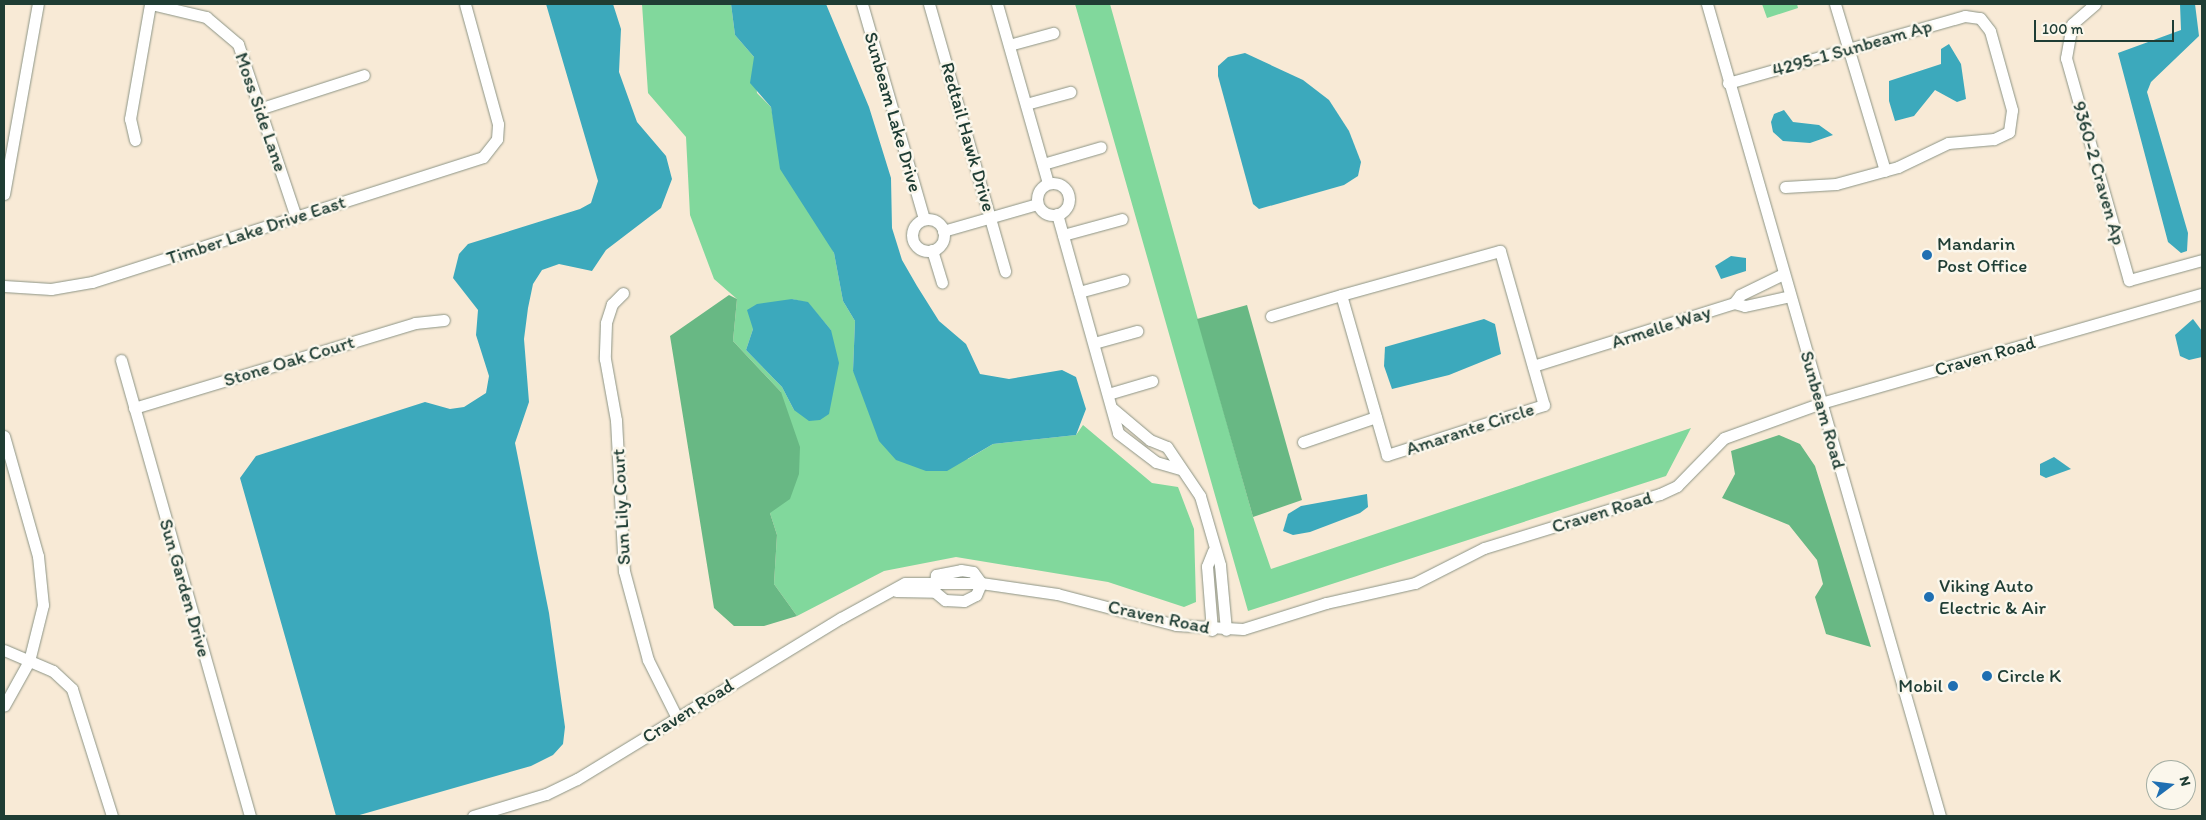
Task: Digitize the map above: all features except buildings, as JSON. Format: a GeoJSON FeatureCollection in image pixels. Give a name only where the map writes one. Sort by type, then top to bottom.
{"type":"FeatureCollection","features":[{"type":"Feature","properties":{"kind":"street"},"geometry":{"type":"LineString","coordinates":[[4,194],[5,177],[38,4]]}},
{"type":"Feature","properties":{"kind":"street"},"geometry":{"type":"LineString","coordinates":[[136,140],[130,119],[150,4]]}},
{"type":"Feature","properties":{"kind":"street","name":"Moss Side Lane"},"geometry":{"type":"LineString","coordinates":[[150,4],[191,11],[229,33],[245,57],[296,217]]}},
{"type":"Feature","properties":{"kind":"street","name":"Timber Lake Drive East"},"geometry":{"type":"LineString","coordinates":[[4,286],[51,290],[92,282],[473,162],[488,152],[497,139],[497,116],[465,4]]}},
{"type":"Feature","properties":{"kind":"street","name":"Sunbeam Lake Drive"},"geometry":{"type":"LineString","coordinates":[[862,4],[924,219]]}},
{"type":"Feature","properties":{"kind":"street","name":"Redtail Hawk Drive"},"geometry":{"type":"LineString","coordinates":[[929,4],[1005,271]]}},
{"type":"Feature","properties":{"kind":"street"},"geometry":{"type":"LineString","coordinates":[[997,4],[1048,183]]}},
{"type":"Feature","properties":{"kind":"street","name":"Sunbeam Road"},"geometry":{"type":"LineString","coordinates":[[1707,4],[1728,83],[1940,816]]}},
{"type":"Feature","properties":{"kind":"street"},"geometry":{"type":"LineString","coordinates":[[1835,4],[1851,48],[1885,171]]}},
{"type":"Feature","properties":{"kind":"street","name":"9360-2 Craven Ap"},"geometry":{"type":"LineString","coordinates":[[2095,4],[2072,24],[2066,58],[2129,280],[2202,260]]}},
{"type":"Feature","properties":{"kind":"street","name":"4295-1 Sunbeam Ap"},"geometry":{"type":"LineString","coordinates":[[1728,83],[1971,15],[1990,30],[2010,102],[2012,126],[2003,136],[1948,143],[1885,171],[1836,184],[1785,187]]}},
{"type":"Feature","properties":{"kind":"street"},"geometry":{"type":"LineString","coordinates":[[1009,45],[1053,32]]}},
{"type":"Feature","properties":{"kind":"street"},"geometry":{"type":"LineString","coordinates":[[262,108],[364,75]]}},
{"type":"Feature","properties":{"kind":"street"},"geometry":{"type":"LineString","coordinates":[[1026,104],[1070,92]]}},
{"type":"Feature","properties":{"kind":"street"},"geometry":{"type":"LineString","coordinates":[[1043,164],[1101,147]]}},
{"type":"Feature","properties":{"kind":"street"},"geometry":{"type":"LineString","coordinates":[[1048,183],[1060,185],[1068,194],[1067,206],[1057,214],[1045,213],[1038,204],[1038,192],[1048,183]]}},
{"type":"Feature","properties":{"kind":"street"},"geometry":{"type":"LineString","coordinates":[[943,231],[1038,204]]}},
{"type":"Feature","properties":{"kind":"street"},"geometry":{"type":"LineString","coordinates":[[1057,214],[1113,409],[1113,421],[1124,440],[1156,462],[1181,469]]}},
{"type":"Feature","properties":{"kind":"street"},"geometry":{"type":"LineString","coordinates":[[924,219],[936,221],[943,231],[941,243],[932,250],[920,248],[912,238],[914,227],[924,219]]}},
{"type":"Feature","properties":{"kind":"street"},"geometry":{"type":"LineString","coordinates":[[1063,235],[1122,219]]}},
{"type":"Feature","properties":{"kind":"street"},"geometry":{"type":"LineString","coordinates":[[932,250],[942,283]]}},
{"type":"Feature","properties":{"kind":"street","name":"Amarante Circle"},"geometry":{"type":"LineString","coordinates":[[1500,251],[1532,366],[1544,405],[1387,455],[1342,295],[1500,251]]}},
{"type":"Feature","properties":{"kind":"street","name":"Armelle Way"},"geometry":{"type":"LineString","coordinates":[[1532,366],[1734,303],[1740,295],[1784,274]]}},
{"type":"Feature","properties":{"kind":"street"},"geometry":{"type":"LineString","coordinates":[[1079,292],[1123,280]]}},
{"type":"Feature","properties":{"kind":"street","name":"Sun Lily Court"},"geometry":{"type":"LineString","coordinates":[[623,293],[612,304],[606,323],[605,359],[616,420],[624,571],[648,660],[677,718]]}},
{"type":"Feature","properties":{"kind":"street","name":"Craven Road"},"geometry":{"type":"LineString","coordinates":[[981,583],[976,595],[964,601],[944,600],[935,587],[936,575],[961,570],[973,572],[981,583],[1058,594],[1212,630],[1226,630],[1406,585],[1484,548],[1660,494],[1677,486],[1724,438],[1821,403],[2202,294]]}},
{"type":"Feature","properties":{"kind":"street"},"geometry":{"type":"LineString","coordinates":[[1272,316],[1342,295]]}},
{"type":"Feature","properties":{"kind":"street"},"geometry":{"type":"LineString","coordinates":[[1734,303],[1745,306],[1790,296]]}},
{"type":"Feature","properties":{"kind":"street","name":"Stone Oak Court"},"geometry":{"type":"LineString","coordinates":[[134,408],[416,323],[444,320]]}},
{"type":"Feature","properties":{"kind":"street"},"geometry":{"type":"LineString","coordinates":[[1094,343],[1137,331]]}},
{"type":"Feature","properties":{"kind":"street","name":"Sun Garden Drive"},"geometry":{"type":"LineString","coordinates":[[121,360],[250,816]]}},
{"type":"Feature","properties":{"kind":"street"},"geometry":{"type":"LineString","coordinates":[[1108,394],[1152,381]]}},
{"type":"Feature","properties":{"kind":"street"},"geometry":{"type":"LineString","coordinates":[[1113,409],[1150,440],[1167,447],[1200,496],[1213,550],[1220,565],[1226,630]]}},
{"type":"Feature","properties":{"kind":"street"},"geometry":{"type":"LineString","coordinates":[[1303,442],[1376,417]]}},
{"type":"Feature","properties":{"kind":"street"},"geometry":{"type":"LineString","coordinates":[[4,436],[43,585],[41,625],[29,660],[4,706]]}},
{"type":"Feature","properties":{"kind":"street"},"geometry":{"type":"LineString","coordinates":[[1212,630],[1207,566],[1213,550]]}},
{"type":"Feature","properties":{"kind":"street","name":"Craven Road"},"geometry":{"type":"LineString","coordinates":[[473,816],[546,794],[677,718],[863,605],[896,591],[935,587]]}},
{"type":"Feature","properties":{"kind":"street"},"geometry":{"type":"LineString","coordinates":[[4,650],[29,660],[63,679],[80,703],[112,816]]}},
{"type":"Feature","properties":{"kind":"green space"},"geometry":{"type":"Polygon","coordinates":[[[642,4],[731,4],[735,35],[754,57],[757,93],[771,107],[775,127],[834,253],[843,301],[855,321],[853,371],[968,459],[993,444],[1076,435],[1083,425],[1152,483],[1178,487],[1194,529],[1196,602],[1184,607],[1108,582],[956,557],[884,571],[797,616],[774,584],[777,535],[770,513],[781,392],[733,341],[737,299],[714,279],[690,215],[686,137],[648,93],[642,4]],[[792,299],[753,329],[746,350],[782,387],[794,410],[831,330],[808,303],[792,299]]]}},
{"type":"Feature","properties":{"kind":"green space"},"geometry":{"type":"Polygon","coordinates":[[[1075,4],[1110,4],[1253,517],[1271,569],[1691,428],[1666,476],[1248,611],[1075,4]]]}},
{"type":"Feature","properties":{"kind":"green space"},"geometry":{"type":"Polygon","coordinates":[[[1762,4],[1797,4],[1798,8],[1767,18],[1762,4]]]}},
{"type":"Feature","properties":{"kind":"green space"},"geometry":{"type":"Polygon","coordinates":[[[729,295],[737,299],[733,341],[781,392],[800,447],[799,474],[790,499],[770,513],[777,535],[774,584],[797,616],[764,626],[734,626],[714,608],[670,336],[729,295]]]}},
{"type":"Feature","properties":{"kind":"green space"},"geometry":{"type":"Polygon","coordinates":[[[1247,305],[1302,500],[1253,517],[1197,319],[1247,305]]]}},
{"type":"Feature","properties":{"kind":"green space"},"geometry":{"type":"Polygon","coordinates":[[[1779,435],[1800,444],[1815,466],[1871,647],[1826,634],[1815,597],[1823,584],[1817,560],[1789,525],[1722,498],[1735,474],[1731,451],[1779,435]]]}},
{"type":"Feature","properties":{"kind":"water"},"geometry":{"type":"Polygon","coordinates":[[[546,4],[613,4],[621,29],[619,72],[637,122],[666,156],[672,179],[661,208],[606,250],[592,271],[559,264],[542,270],[533,284],[528,308],[524,339],[529,402],[515,443],[549,613],[565,727],[563,744],[553,755],[531,766],[356,816],[336,816],[240,478],[256,456],[425,402],[450,409],[464,407],[486,393],[489,376],[476,335],[478,310],[453,278],[459,254],[468,244],[580,209],[591,203],[598,181],[546,4]]]}},
{"type":"Feature","properties":{"kind":"water"},"geometry":{"type":"Polygon","coordinates":[[[731,4],[826,4],[869,107],[891,178],[892,228],[902,260],[917,286],[939,321],[966,344],[980,374],[1009,379],[1062,370],[1076,377],[1086,409],[1076,435],[993,444],[947,471],[926,471],[896,460],[879,441],[853,371],[855,321],[843,301],[834,253],[780,169],[771,107],[750,83],[754,57],[735,35],[731,4]]]}},
{"type":"Feature","properties":{"kind":"water"},"geometry":{"type":"Polygon","coordinates":[[[2180,4],[2195,4],[2199,36],[2151,82],[2147,92],[2188,233],[2187,251],[2181,253],[2168,242],[2118,53],[2181,30],[2180,4]]]}},
{"type":"Feature","properties":{"kind":"water"},"geometry":{"type":"Polygon","coordinates":[[[1949,44],[1961,64],[1966,99],[1957,102],[1935,90],[1914,116],[1895,121],[1889,101],[1889,81],[1941,64],[1941,49],[1949,44]]]}},
{"type":"Feature","properties":{"kind":"water"},"geometry":{"type":"Polygon","coordinates":[[[1245,53],[1303,80],[1329,100],[1349,131],[1361,162],[1358,176],[1344,185],[1259,209],[1253,204],[1218,76],[1218,66],[1228,57],[1245,53]]]}},
{"type":"Feature","properties":{"kind":"water"},"geometry":{"type":"Polygon","coordinates":[[[1784,110],[1793,122],[1819,125],[1833,135],[1810,143],[1783,141],[1773,132],[1771,122],[1774,114],[1784,110]]]}},
{"type":"Feature","properties":{"kind":"water"},"geometry":{"type":"Polygon","coordinates":[[[1731,256],[1746,258],[1746,271],[1721,279],[1715,266],[1731,256]]]}},
{"type":"Feature","properties":{"kind":"water"},"geometry":{"type":"Polygon","coordinates":[[[792,299],[808,302],[831,330],[839,363],[829,414],[820,420],[809,421],[794,410],[782,387],[746,350],[753,329],[747,310],[757,304],[792,299]]]}},
{"type":"Feature","properties":{"kind":"water"},"geometry":{"type":"Polygon","coordinates":[[[1484,319],[1495,324],[1501,354],[1449,375],[1392,389],[1384,366],[1385,347],[1484,319]]]}},
{"type":"Feature","properties":{"kind":"water"},"geometry":{"type":"Polygon","coordinates":[[[2193,319],[2202,331],[2202,357],[2189,360],[2180,356],[2175,335],[2193,319]]]}},
{"type":"Feature","properties":{"kind":"water"},"geometry":{"type":"Polygon","coordinates":[[[2054,457],[2071,469],[2046,478],[2040,475],[2040,464],[2054,457]]]}},
{"type":"Feature","properties":{"kind":"water"},"geometry":{"type":"Polygon","coordinates":[[[1367,494],[1368,507],[1360,513],[1310,532],[1293,535],[1283,531],[1288,514],[1301,506],[1367,494]]]}},
{"type":"Feature","properties":{"kind":"place","name":"Mandarin Post Office"},"geometry":{"type":"Point","coordinates":[1927,255]}},
{"type":"Feature","properties":{"kind":"place","name":"Viking Auto Electric & Air"},"geometry":{"type":"Point","coordinates":[1929,597]}},
{"type":"Feature","properties":{"kind":"place","name":"Circle K"},"geometry":{"type":"Point","coordinates":[1987,676]}},
{"type":"Feature","properties":{"kind":"place","name":"Mobil"},"geometry":{"type":"Point","coordinates":[1953,686]}}]}
